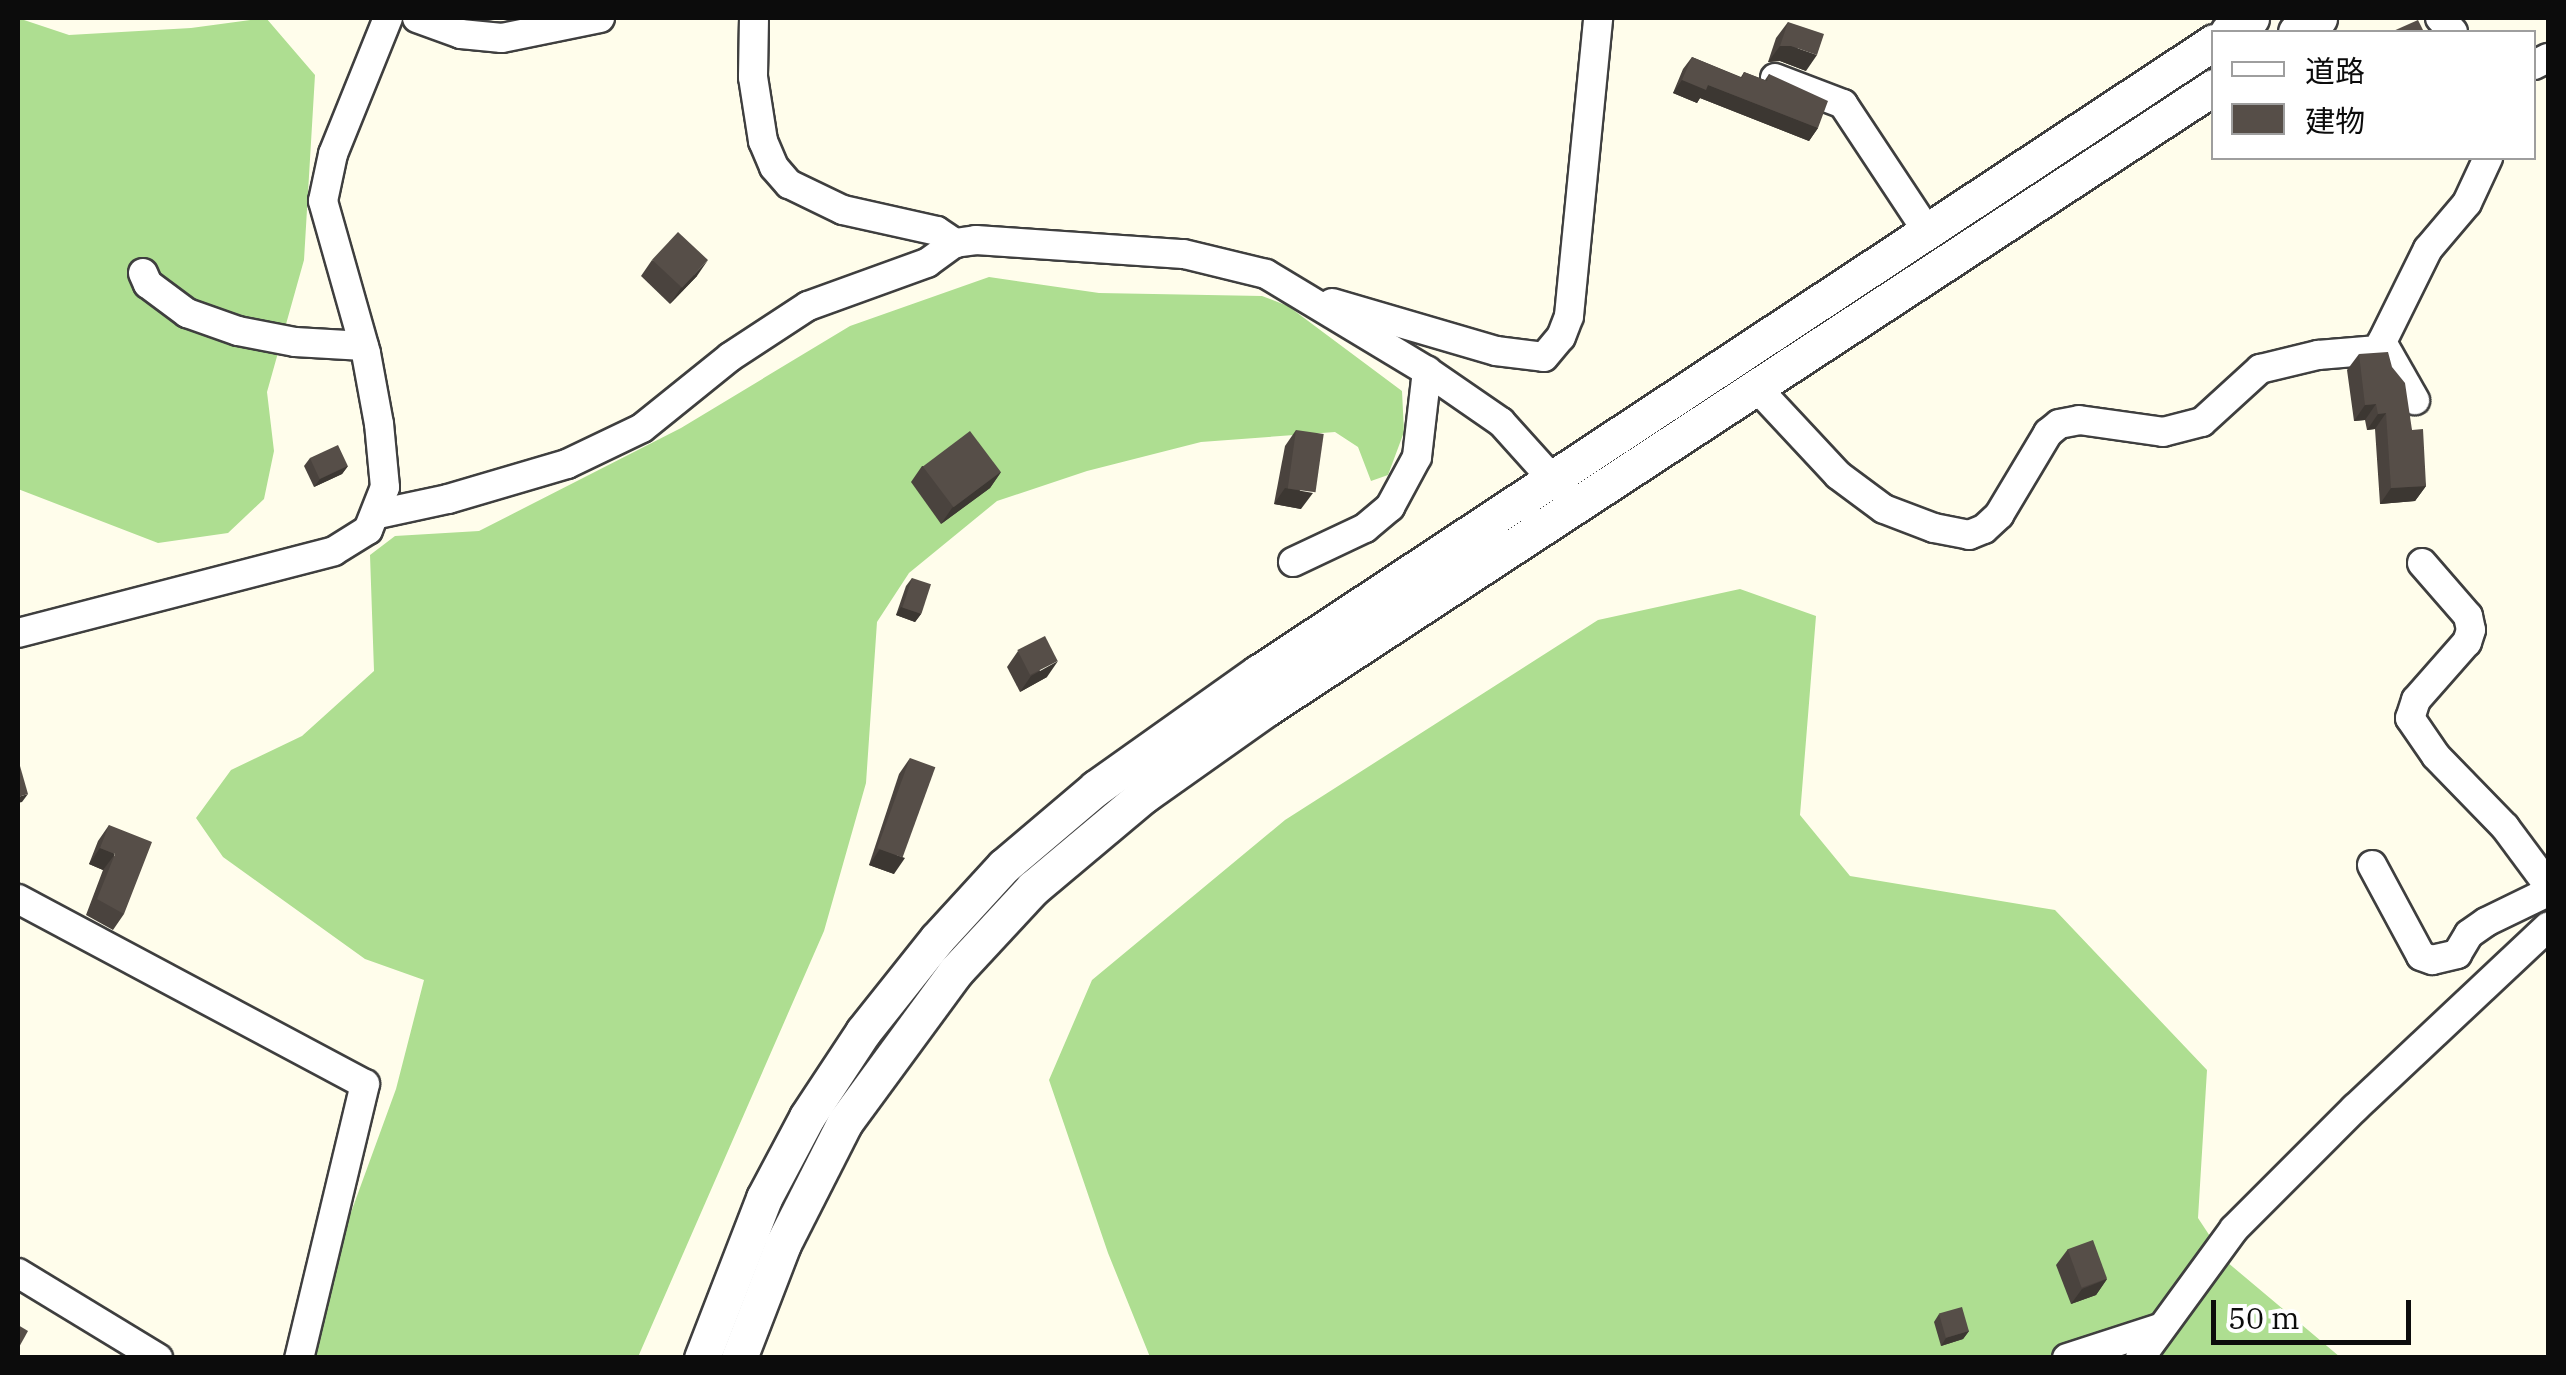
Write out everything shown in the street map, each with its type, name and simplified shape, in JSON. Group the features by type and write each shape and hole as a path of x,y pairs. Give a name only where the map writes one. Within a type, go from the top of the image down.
{"street":[{"path":"18,633 334,551 368,530 378,514 385,487 364,346 323,202 333,154 388,18"},
{"path":"417,18 461,34 502,38 600,18"},
{"path":"754,18 753,77 763,141 782,176 804,193 844,210 936,231 955,243"},
{"path":"1319,308 1332,303 1496,351 1544,357 1561,337 1570,316 1598,18"},
{"path":"739,1358 783,1244 845,1122 955,972 1033,888 1144,794 1927,231 2211,44"},
{"path":"1775,78 1843,104 1927,231"},
{"path":"702,1358 764,1198 807,1117 863,1032 937,939 1004,866 1096,788 1258,673 1564,492 1757,388 2211,89"},
{"path":"1757,388 1838,475 1884,509 1934,528 1969,534 1984,529 1999,515 2048,433 2059,424 2079,420 2164,432 2202,422 2260,370 2318,355 2378,350 2428,250 2468,204 2487,160"},
{"path":"378,514 466,494 567,464 642,428 730,356 808,306 927,263 955,243 976,240 1184,254 1266,274 1427,370 1501,422 1564,492"},
{"path":"143,273 148,284 187,313 238,330 295,342 364,346"},
{"path":"2382,342 2415,400"},
{"path":"1294,562 1365,528 1390,507 1417,458 1427,370"},
{"path":"2372,864 2421,956 2432,960 2457,954 2469,934 2548,888 2505,827 2436,756 2410,718 2416,700 2467,642 2471,630 2468,616 2422,563"},
{"path":"18,899 365,1084 300,1358"},
{"path":"2140,1358 2234,1230 2354,1108 2548,927"},
{"path":"18,1273 158,1358"},
{"path":"2067,1358 2160,1328"}],"green space":[{"path":"18,18 69,35 191,28 266,18 315,75 304,260 267,392 274,451 264,499 228,533 158,543 18,489"},
{"path":"989,277 1099,293 1262,296 1288,306 1402,391 1404,432 1388,475 1371,481 1358,447 1335,432 1201,442 1087,471 997,501 909,573 877,622 866,783 824,931 638,1357 288,1357 338,1248 396,1089 424,980 365,959 223,857 196,818 231,770 302,736 374,671 370,555 395,536 479,531 681,428 850,326"},
{"path":"1740,589 1816,616 1800,815 1850,876 2055,910 2207,1070 2198,1218 2227,1262 2340,1357 1150,1357 1108,1253 1049,1080 1092,980 1285,820 1598,620"}],"building":[{"path":"2418,20 2423,30 2396,30"},
{"path":"1788,22 1824,34 1817,55 1780,46"},
{"path":"1692,57 1742,78 1744,72 1767,81 1769,74 1828,101 1818,128 1708,85 1706,90 1682,80"},
{"path":"678,232 708,260 682,288 652,260"},
{"path":"2388,352 2392,367 2405,383 2412,430 2423,429 2426,486 2391,488 2386,413 2378,414 2376,404 2365,405 2359,354"},
{"path":"1296,430 1324,434 1316,492 1288,488"},
{"path":"970,431 1001,472 954,507 923,467"},
{"path":"338,445 348,466 320,479 310,458"},
{"path":"912,578 931,584 921,614 902,607"},
{"path":"1045,636 1058,661 1030,675 1017,650"},
{"path":"910,758 935,767 903,857 877,848"},
{"path":"18,759 28,794 18,797"},
{"path":"109,825 152,842 124,914 97,899 115,854 100,848"},
{"path":"2093,1240 2107,1279 2082,1288 2068,1249"},
{"path":"1962,1307 1969,1331 1946,1338 1939,1314"},
{"path":"18,1325 28,1331 18,1349"}]}
